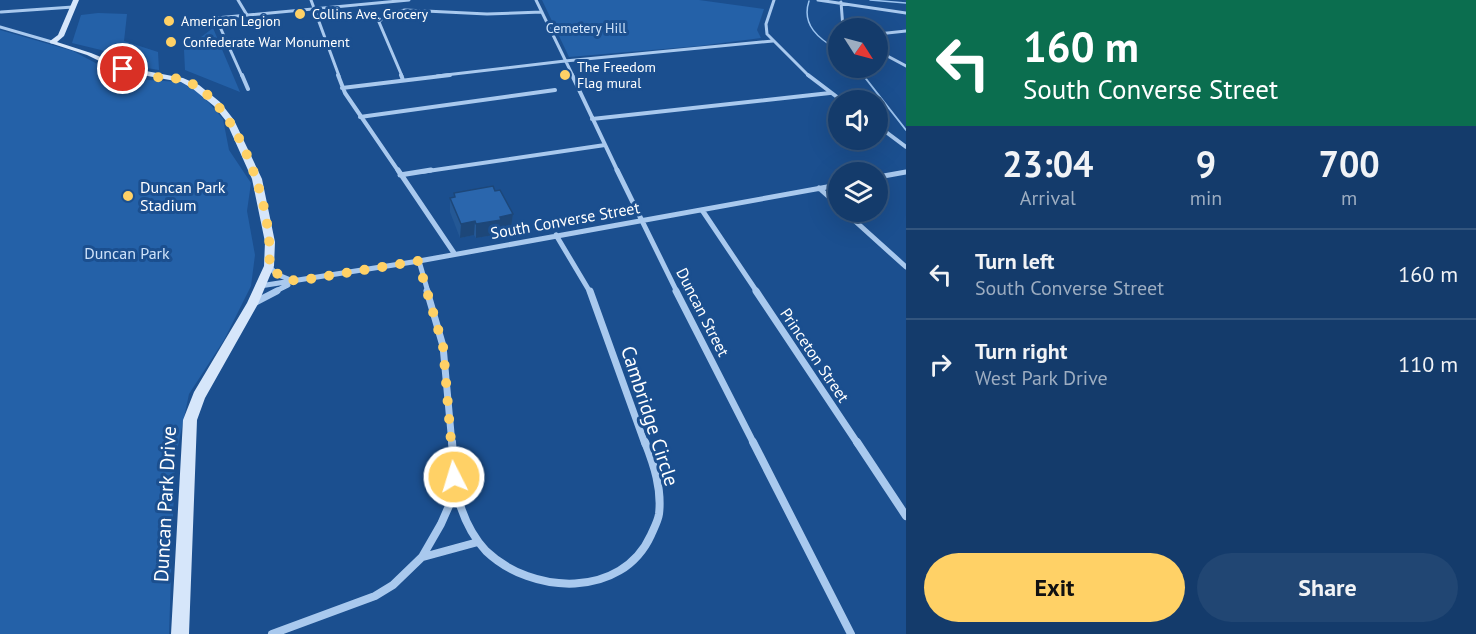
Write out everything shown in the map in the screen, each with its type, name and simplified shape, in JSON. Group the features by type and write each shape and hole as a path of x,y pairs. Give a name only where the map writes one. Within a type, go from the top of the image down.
{"street":[{"path":"238,0 248,15"},
{"path":"311,0 342,88 454,253"},
{"path":"358,0 361,4"},
{"path":"248,89 216,18 409,0"},
{"name":"Duncan Street","path":"536,0 641,221 851,634"},
{"path":"774,0 766,24 767,34 811,78 828,91"},
{"path":"818,0 906,14"},
{"path":"841,2 842,18"},
{"path":"1,12 74,3 61,36 52,42"},
{"path":"403,80 379,22 386,14 405,10 475,14 542,12"},
{"path":"0,27 81,51 123,69 187,81 217,104 234,127 259,184 270,243 269,266 282,278 297,281"},
{"path":"888,33 906,31"},
{"path":"342,88 565,61 772,41"},
{"path":"888,56 906,66"},
{"path":"360,117 555,90"},
{"path":"592,118 828,93"},
{"path":"888,134 906,147"},
{"path":"399,175 605,145"},
{"path":"888,175 906,172"},
{"name":"South Converse Street","path":"260,286 418,261 828,186"},
{"path":"819,188 828,196"},
{"name":"Princeton Street","path":"702,210 906,516"},
{"path":"856,222 906,267"},
{"name":"Cambridge Circle","path":"418,261 443,346 456,490 463,515 478,542 498,561 540,582 579,585 615,574 642,552 657,522 660,506 655,474 600,317 579,269 556,235"},
{"name":"Duncan Park Drive","path":"180,634 190,420 202,389 252,304 269,266"},
{"name":"South Converse Street","path":"252,304 297,281"},
{"path":"273,634 344,609 375,596 393,585 422,557 441,524 456,490"},
{"path":"422,557 478,542"}],"green space":[{"name":"Cemetery Hill","path":"542,0 699,0 764,9 757,30 761,38 699,46 569,57"},
{"path":"127,14 124,41 158,52 159,70 134,66 101,50 72,43 81,15"},
{"path":"213,28 240,92 185,70 184,50"},
{"name":"Duncan Park","path":"0,30 73,51 126,76 181,82 202,95 223,119 229,150 251,183 247,211 255,255 251,286 224,340 189,394 175,460 169,634 0,634"}],"building":[{"path":"493,186 495,191 500,190 513,214 500,217 501,220 461,224 450,198 455,197 454,193"}],"waterway":[{"path":"870,0 906,3"},
{"path":"809,1 807,17 810,24 818,36 828,44"},
{"path":"865,78 906,130"}],"place":[{"name":"Collins Ave. Grocery","path":"300,14"},
{"name":"American Legion","path":"169,21"},
{"name":"Confederate War Monument","path":"171,42"},
{"name":"The Freedom Flag mural","path":"565,75"},
{"name":"Duncan Park Stadium","path":"128,196"}],"route":[{"path":"123,69 187,81 224,111 234,127 259,184 270,243 269,266 282,278 297,281 418,261 443,346 454,477"}]}
